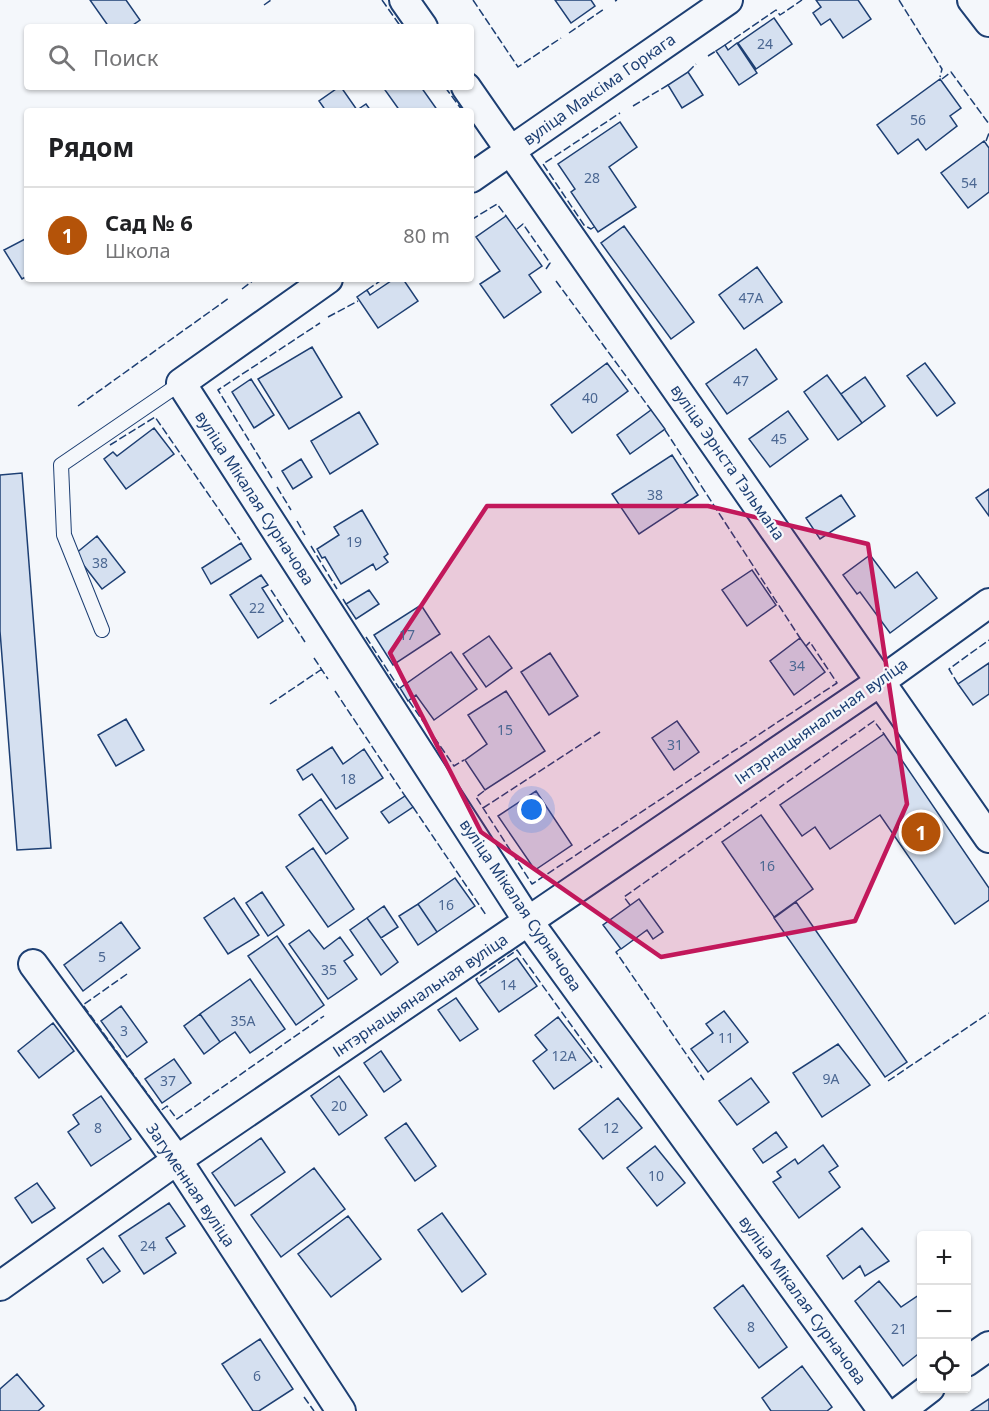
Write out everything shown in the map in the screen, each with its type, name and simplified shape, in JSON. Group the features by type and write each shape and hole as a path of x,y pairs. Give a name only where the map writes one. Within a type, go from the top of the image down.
{"street":[{"path":"404,0 421,24"},
{"name":"вуліца Максіма Горкага","path":"474,176 728,0"},
{"path":"972,0 989,22"},
{"name":"вуліца Эрнста Тэльмана","path":"468,90 989,838"},
{"path":"181,383 324,282"},
{"name":"вуліца Мікалая Сурначова","path":"181,383 528,921 883,1411"},
{"name":"Інтэрнацыянальная вуліца","path":"0,1286 177,1160 881,681 989,603"},
{"name":"Загуменная вуліца","path":"33,964 177,1160 341,1411"},
{"path":"971,1359 989,1346"},
{"path":"900,1411 925,1393"}],"lane":[{"path":"102,630 64,535 61,465 181,383"}],"highlighted area":[{"path":"487,506 708,506 868,544 907,804 855,921 661,957 481,832 390,653"}],"building":[{"path":"90,0 126,0 140,20 134,24 107,24"},
{"path":"555,0 591,0 595,6 571,23"},
{"path":"816,0 858,0 871,19 843,38 830,19 821,25 813,13 821,7"},
{"path":"774,18 792,44 756,69 738,43"},
{"path":"737,43 757,73 739,85 716,51 725,45 728,50"},
{"path":"688,72 703,95 682,108 668,85"},
{"path":"940,79 961,108 950,116 957,126 926,150 918,139 898,154 877,125"},
{"path":"335,90 343,90 356,108 324,108 319,101"},
{"path":"385,90 423,90 436,108 398,108"},
{"path":"620,122 637,147 609,167 636,207 598,232 571,192 575,189 558,164"},
{"path":"984,141 989,148 989,192 968,208 941,173"},
{"path":"506,216 542,266 529,275 541,292 504,318 480,284 500,271 476,237"},
{"path":"624,226 694,322 671,339 601,243"},
{"path":"24,240 24,278 22,279 4,250"},
{"path":"757,267 782,302 744,329 719,295"},
{"path":"390,282 405,282 418,301 378,328 357,297 367,290 370,295"},
{"path":"312,347 342,397 289,429 258,379"},
{"path":"756,349 777,379 727,414 706,384"},
{"path":"607,363 628,391 572,433 551,405"},
{"path":"925,363 955,403 937,416 907,376"},
{"path":"827,375 862,423 838,440 804,392"},
{"path":"865,377 885,406 862,423 841,394"},
{"path":"251,379 274,415 254,428 232,392"},
{"path":"651,410 665,429 630,454 617,435"},
{"path":"788,411 808,439 770,467 749,439"},
{"path":"359,412 378,444 330,474 311,441"},
{"path":"154,428 174,454 126,489 104,459 113,452 117,456"},
{"path":"672,455 698,495 639,534 612,494"},
{"path":"301,459 312,477 293,489 282,471"},
{"path":"22,473 51,848 17,850 0,631 0,475"},
{"path":"989,489 989,516 976,498"},
{"path":"841,495 855,516 820,539 806,518"},
{"path":"362,510 388,554 384,557 388,562 376,570 373,564 341,584 325,557 322,558 317,549 339,535 334,527"},
{"path":"97,536 125,572 102,589 75,554"},
{"path":"241,543 251,559 211,584 202,568"},
{"path":"870,555 895,588 917,572 937,598 890,633 860,592 857,594 843,575"},
{"path":"752,570 776,605 747,626 722,590"},
{"path":"261,575 268,585 262,588 283,621 258,638 230,595"},
{"path":"369,590 379,604 356,619 346,604"},
{"path":"421,605 440,634 393,665 374,635"},
{"path":"489,636 512,668 486,687 463,654"},
{"path":"800,638 825,672 794,695 770,661"},
{"path":"451,652 477,689 434,720 416,695 408,701 400,688"},
{"path":"550,653 578,696 549,715 521,672"},
{"path":"989,663 989,694 973,705 958,684"},
{"path":"506,691 545,751 485,790 465,760 487,744 468,715"},
{"path":"126,719 144,750 116,766 98,735"},
{"path":"677,721 699,752 674,770 652,738"},
{"path":"884,734 989,888 989,900 955,924 880,815 830,849 815,827 802,836 780,805"},
{"path":"332,747 343,764 364,749 383,778 336,809 312,774 303,780 297,770"},
{"path":"536,791 572,845 535,870 498,816"},
{"path":"405,796 413,807 389,823 381,812"},
{"path":"321,799 348,838 326,854 299,815"},
{"path":"761,815 813,889 774,917 722,842"},
{"path":"313,848 354,909 328,927 286,867"},
{"path":"455,878 475,906 437,932 418,904"},
{"path":"262,892 284,925 268,936 246,903"},
{"path":"234,898 259,935 228,954 204,918"},
{"path":"639,899 663,932 653,939 647,930 621,949 603,925"},
{"path":"796,902 907,1062 885,1077 774,918"},
{"path":"418,904 437,932 418,945 399,916"},
{"path":"384,906 398,927 381,938 367,918"},
{"path":"367,918 398,962 381,975 350,930"},
{"path":"121,922 140,948 83,991 64,965"},
{"path":"309,930 324,949 340,937 353,955 344,961 357,979 328,999 289,944"},
{"path":"277,936 324,1005 296,1025 248,956"},
{"path":"517,958 537,986 499,1012 479,984"},
{"path":"250,979 285,1029 250,1053 235,1032 220,1042 200,1014"},
{"path":"456,998 478,1029 460,1041 438,1010"},
{"path":"121,1006 147,1042 127,1057 101,1021"},
{"path":"724,1011 748,1042 708,1072 691,1049 713,1033 706,1024"},
{"path":"200,1014 220,1042 204,1054 184,1026"},
{"path":"558,1017 592,1061 554,1089 533,1061 547,1050 535,1035"},
{"path":"53,1023 74,1051 39,1078 18,1051"},
{"path":"838,1044 870,1085 822,1117 793,1073"},
{"path":"381,1051 401,1080 384,1092 364,1063"},
{"path":"174,1059 191,1083 162,1103 145,1079"},
{"path":"339,1076 367,1115 339,1135 311,1096"},
{"path":"751,1078 769,1102 737,1125 719,1101"},
{"path":"101,1096 131,1139 91,1166 68,1132 79,1124 73,1115"},
{"path":"618,1098 642,1128 603,1159 579,1129"},
{"path":"406,1123 436,1166 415,1181 385,1138"},
{"path":"776,1132 787,1147 763,1163 753,1149"},
{"path":"261,1138 285,1172 235,1206 212,1173"},
{"path":"823,1145 838,1166 829,1172 840,1187 799,1218 773,1182 781,1177 777,1172 795,1159 798,1164"},
{"path":"655,1146 685,1183 657,1206 627,1168"},
{"path":"314,1168 345,1209 281,1257 251,1215"},
{"path":"37,1183 55,1208 32,1223 15,1198"},
{"path":"169,1203 185,1226 166,1238 176,1253 144,1274 119,1236"},
{"path":"442,1213 486,1274 462,1292 418,1230"},
{"path":"348,1216 381,1259 331,1297 298,1254"},
{"path":"862,1228 889,1261 865,1276 860,1266 843,1279 827,1256"},
{"path":"103,1248 120,1271 103,1283 87,1259"},
{"path":"879,1281 901,1307 917,1296 917,1355 903,1366 855,1301"},
{"path":"743,1285 787,1347 759,1368 714,1308"},
{"path":"260,1339 293,1389 259,1411 253,1411 222,1364"},
{"path":"802,1366 832,1407 827,1411 771,1411 762,1398"},
{"path":"17,1374 44,1406 38,1411 0,1411 0,1389"},
{"path":"989,1399 989,1411 971,1411"}],"fence":[{"path":"264,5 271,0"},
{"path":"382,0 399,24"},
{"path":"473,0 518,67 561,38"},
{"path":"725,45 776,10 780,15 802,0"},
{"path":"899,0 942,69 940,77"},
{"path":"569,33 604,9"},
{"path":"708,56 716,51"},
{"path":"688,72 696,64"},
{"path":"942,79 951,72 989,124"},
{"path":"633,106 668,85"},
{"path":"447,90 461,108"},
{"path":"594,227 591,229 584,225 543,164 620,113"},
{"path":"986,141 989,133"},
{"path":"474,218 497,204 506,216"},
{"path":"517,229 523,224 550,263 546,269"},
{"path":"556,281 651,410"},
{"path":"242,289 251,282"},
{"path":"367,290 379,282"},
{"path":"78,406 229,298"},
{"path":"328,317 358,301"},
{"path":"272,478 218,390 320,323"},
{"path":"110,445 155,417 240,540"},
{"path":"665,430 800,638"},
{"path":"277,487 291,510"},
{"path":"297,521 305,535"},
{"path":"311,546 337,589"},
{"path":"271,590 305,642"},
{"path":"343,599 346,604"},
{"path":"366,637 399,688"},
{"path":"958,684 949,669 989,640"},
{"path":"484,791 476,797 532,884 837,683 810,642 806,646"},
{"path":"314,658 328,679"},
{"path":"270,704 322,669"},
{"path":"335,691 405,796"},
{"path":"409,701 454,766 464,760"},
{"path":"630,905 624,897 874,721 884,734"},
{"path":"483,808 600,732"},
{"path":"413,807 486,915"},
{"path":"620,949 616,952 704,1080"},
{"path":"479,984 476,979 517,950 602,1068"},
{"path":"127,974 83,1005 160,1111 167,1106 177,1119 324,1016"},
{"path":"888,1081 989,1013"},
{"path":"304,1397 314,1411"}],"place":[{"name":"Сад № 6","path":"921,832"}]}
